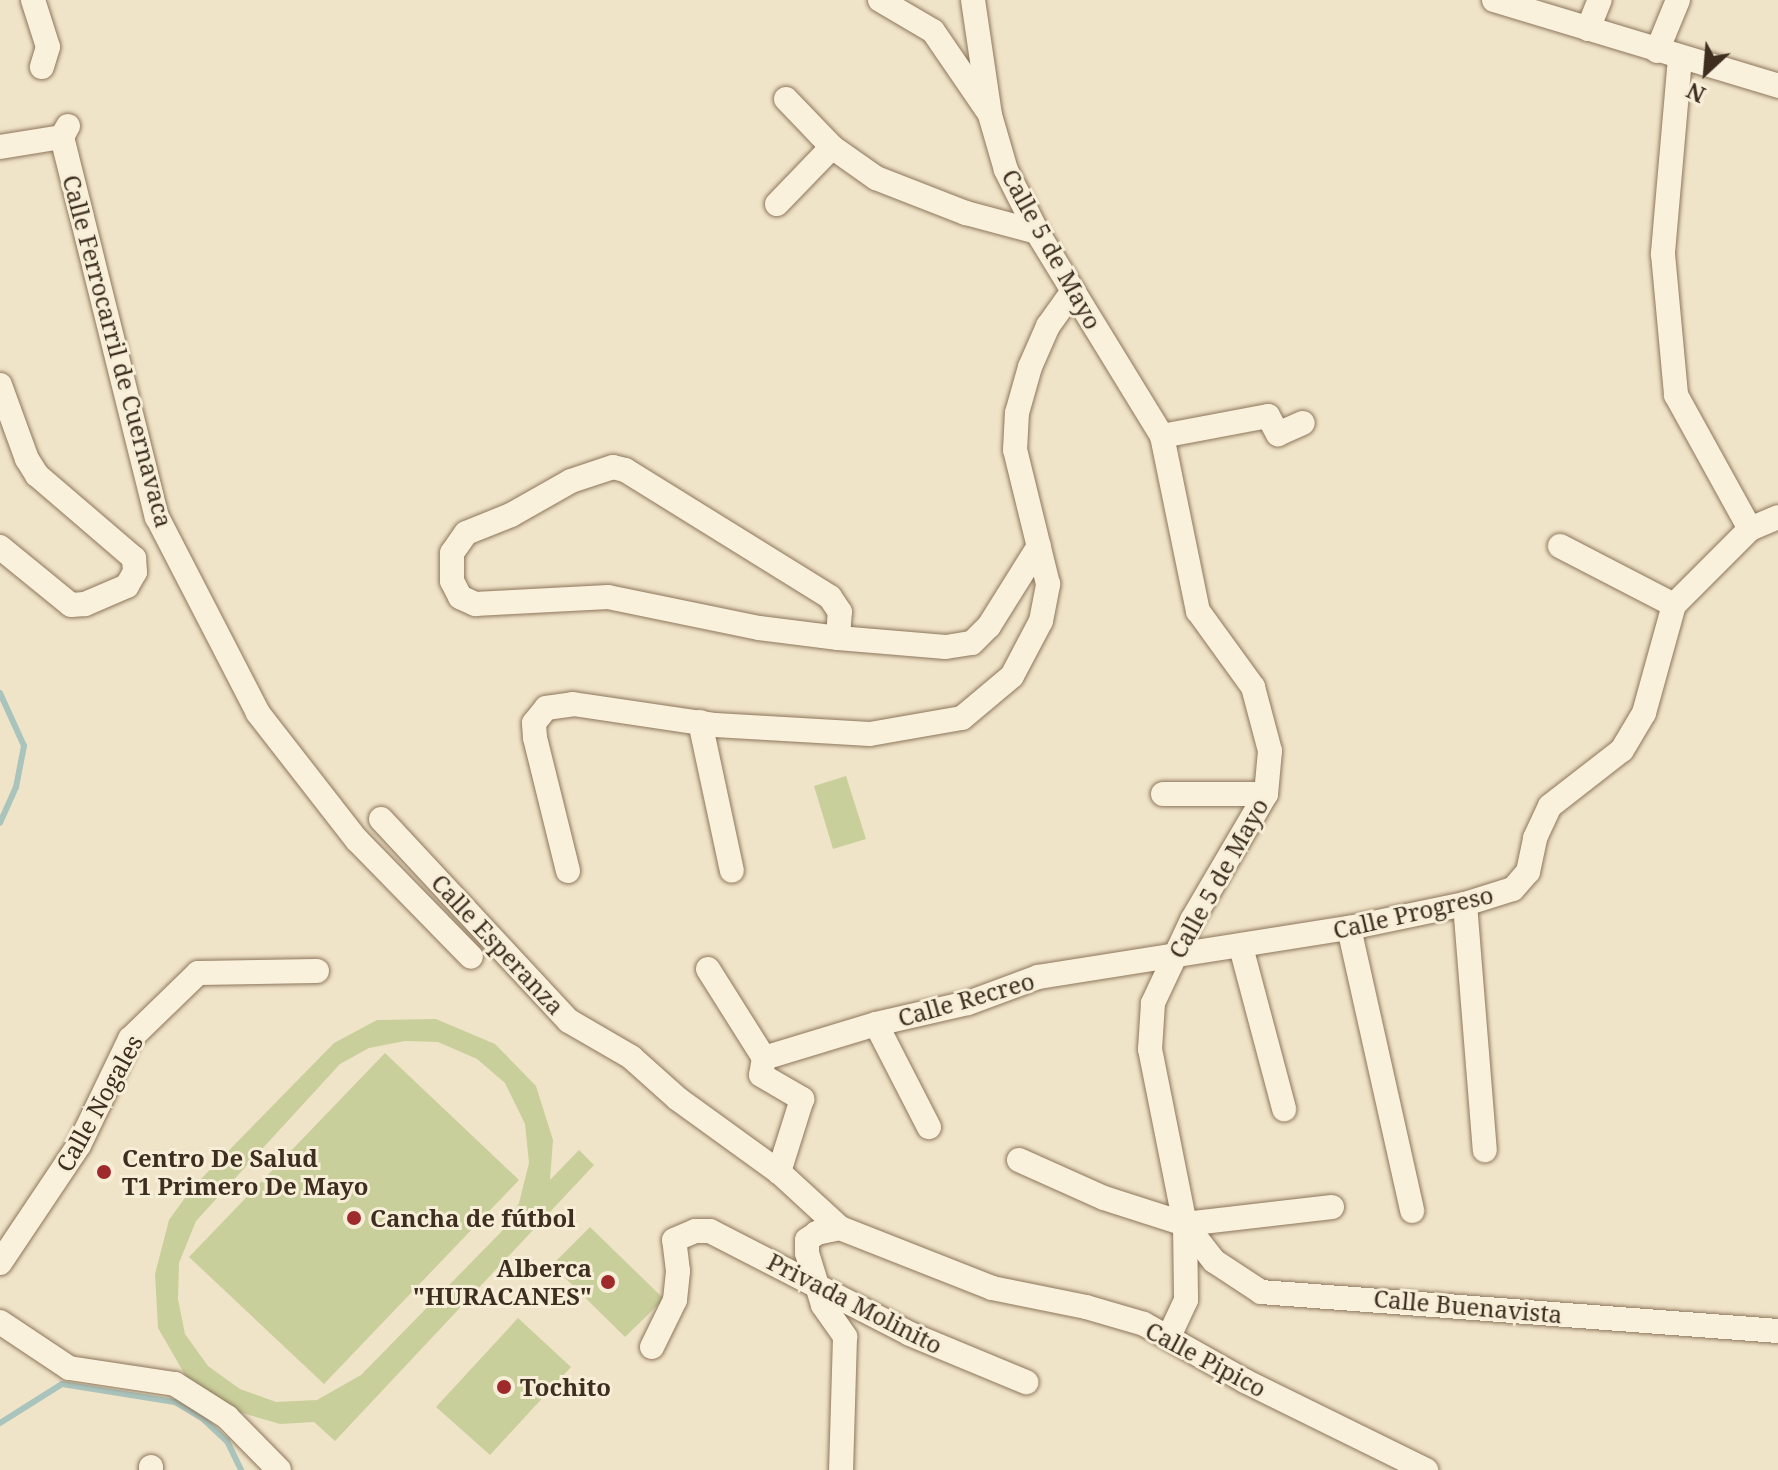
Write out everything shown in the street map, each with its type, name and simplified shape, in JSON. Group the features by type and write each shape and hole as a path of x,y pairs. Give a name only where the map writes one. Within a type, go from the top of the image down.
{"street":[{"path":"33,0 48,47 42,67"},
{"path":"880,0 933,31 990,115"},
{"name":"Calle 5 de Mayo","path":"973,0 990,115 1006,170 1037,232 1162,436 1198,611 1253,687 1270,751 1266,794 1172,958 1153,1003 1150,1049 1185,1224 1186,1300 1169,1336"},
{"path":"1494,0 1778,86"},
{"path":"1588,29 1600,0"},
{"path":"1678,0 1669,54 1663,254 1676,395 1750,529"},
{"path":"786,99 832,147 876,178 966,213 1037,232"},
{"name":"Calle Ferrocarril de Cuernavaca","path":"0,147 65,131 157,517 258,713 357,840 471,957"},
{"path":"777,204 832,147"},
{"path":"568,871 535,738 534,723 546,708 573,704 700,722 870,734 962,718 1012,676 1041,621 1048,584 1015,450 1017,413 1030,367 1048,326 1073,291"},
{"path":"0,385 27,459 37,475 134,558 135,572 127,586 85,604 71,605 0,547"},
{"path":"1162,436 1268,416 1278,434 1303,423"},
{"path":"838,638 840,612 830,597 638,478 613,467 571,481 511,515 466,533 452,553 452,581 460,597 475,604 608,597 759,628 838,638 946,647 972,643 989,626 1039,546"},
{"name":"Calle Progreso","path":"1172,958 1349,928 1465,904 1513,889 1528,872 1535,838 1550,806 1622,750 1644,713 1674,605 1750,529 1778,517"},
{"path":"1560,546 1674,605"},
{"path":"700,722 732,871"},
{"path":"1163,794 1266,794"},
{"name":"Calle Esperanza","path":"381,819 569,1021 631,1057 678,1099 779,1172 840,1228"},
{"path":"1465,904 1485,1150"},
{"path":"1349,928 1412,1211"},
{"path":"1241,947 1284,1109"},
{"name":"Calle Recreo","path":"764,1058 876,1024 968,1003 1038,977 1172,958"},
{"path":"708,969 764,1058 761,1075 802,1099 779,1172"},
{"name":"Calle Nogales","path":"0,1263 79,1145 130,1039 198,973 317,971"},
{"path":"876,1024 929,1127"},
{"path":"1019,1160 1104,1198 1185,1224 1332,1207"},
{"name":"Calle Buenavista","path":"1185,1224 1214,1261 1261,1292 1778,1331"},
{"path":"840,1228 817,1233 807,1240 823,1305 845,1337 841,1470"},
{"name":"Calle Pipico","path":"840,1228 992,1288 1086,1307 1169,1336 1245,1381 1426,1470"},
{"name":"Privada Molinito","path":"652,1347 675,1300 678,1271 674,1240 710,1231 910,1334 1026,1382"},
{"path":"0,1322 69,1368 175,1384 227,1417 279,1470"}],"green space":[{"path":"846,776 866,839 833,849 814,786"},
{"path":"436,1019 495,1044 536,1086 553,1140 550,1180 579,1150 594,1165 335,1441 314,1422 280,1424 232,1410 188,1380 158,1328 155,1274 169,1220 192,1188 334,1043 377,1020","holes":["405,1041 438,1042 477,1059 505,1083 525,1124 529,1163 519,1203 502,1231 361,1375 317,1400 276,1402 240,1389 208,1366 185,1334 178,1299 179,1263 196,1221 340,1064 369,1048"]},
{"name":"Cancha de fútbol","path":"385,1053 519,1180 324,1384 189,1257"},
{"name":"Alberca \"HURACANES\"","path":"590,1227 664,1299 625,1337 552,1265"},
{"name":"Tochito","path":"518,1318 571,1367 490,1455 436,1407"}],"waterway":[{"path":"0,693 24,746 16,787 0,823"},
{"path":"0,1423 62,1384 175,1402 202,1418 227,1441 241,1470"}],"place":[{"name":"Centro De Salud T1 Primero De Mayo","path":"104,1172"},
{"name":"Cancha de fútbol","path":"354,1218"},
{"name":"Alberca \"HURACANES\"","path":"608,1282"},
{"name":"Tochito","path":"504,1387"}]}
